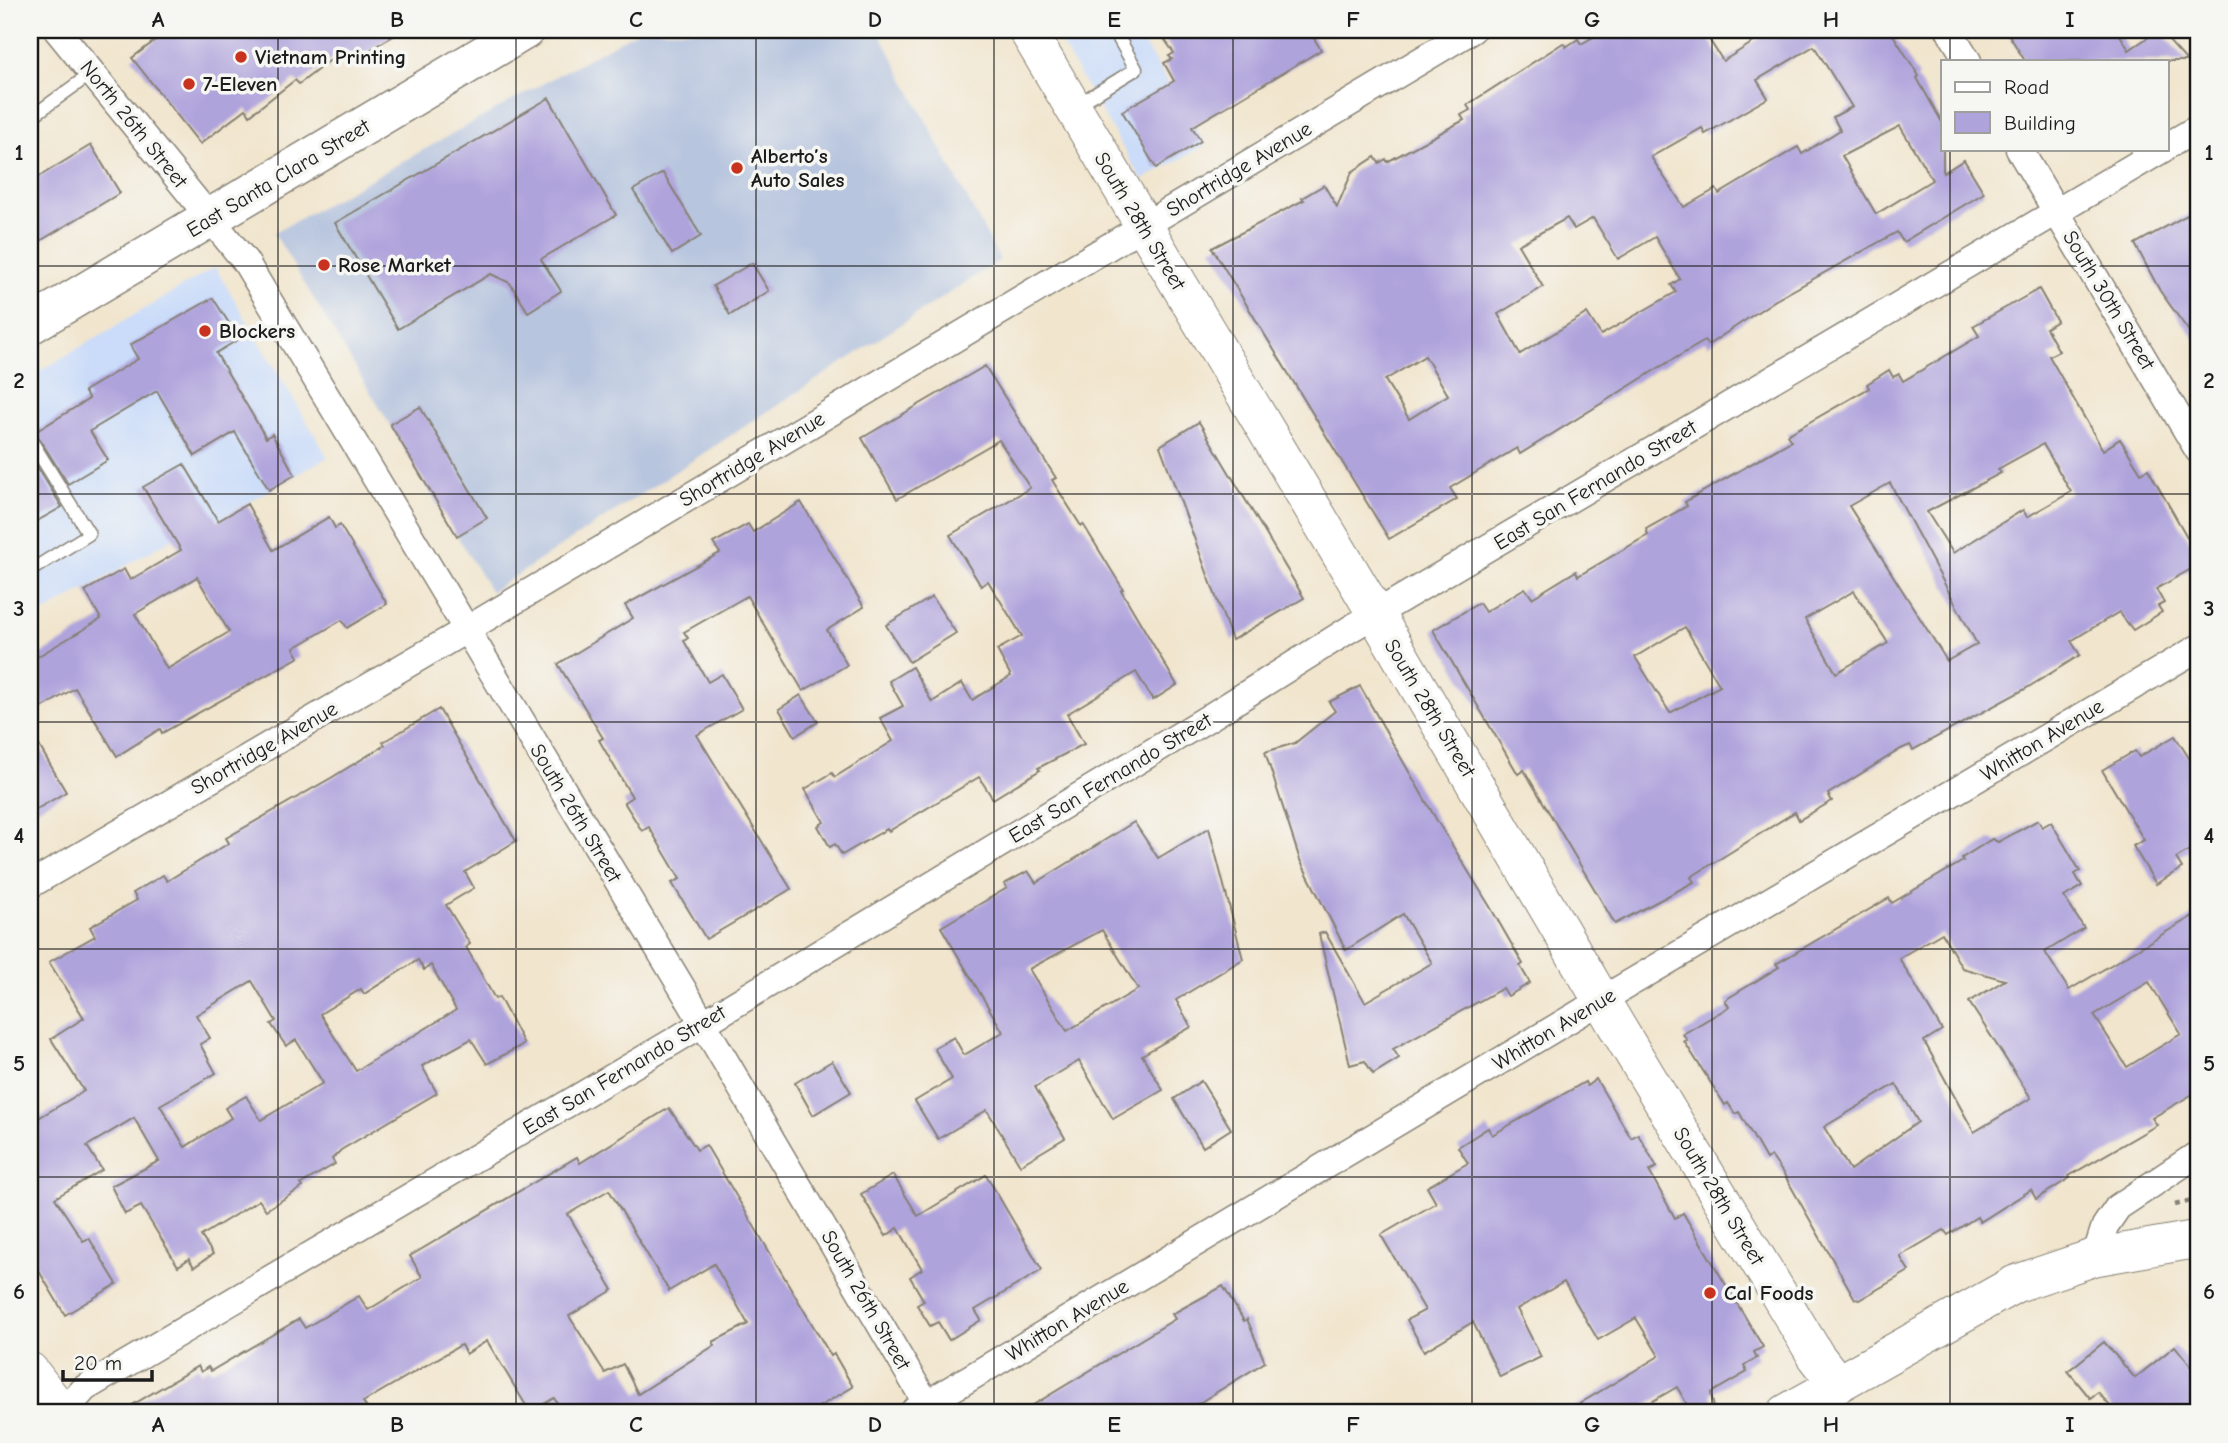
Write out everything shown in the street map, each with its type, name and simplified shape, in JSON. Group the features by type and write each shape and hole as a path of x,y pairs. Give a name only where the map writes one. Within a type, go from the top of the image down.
{"main road":[{"name":"East Santa Clara Street","path":"30,325 525,30"}],"street":[{"name":"North 26th Street","path":"57,30 211,218"},
{"name":"South 28th Street","path":"1027,30 1602,1000 1816,1356 1837,1384"},
{"name":"Shortridge Avenue","path":"30,885 466,630 1472,30"},
{"path":"1949,30 1967,60"},
{"name":"East San Fernando Street","path":"2168,146 2198,128"},
{"name":"South 30th Street","path":"2020,150 2198,450"},
{"name":"East San Fernando Street","path":"63,1413 85,1388 703,1024 1375,615 2162,150"},
{"name":"South 26th Street","path":"211,218 246,261 703,1024 923,1410"},
{"name":"Whitton Avenue","path":"923,1410 1602,1000 2198,648"},
{"path":"2095,1257 2105,1226 2118,1207 2198,1154"},
{"path":"1786,1413 1994,1294 2095,1257 2198,1239"},
{"path":"30,1371 63,1413"}],"lane":[{"path":"1073,108 1136,69 1114,30"},
{"path":"30,118 92,74"},
{"path":"30,439 89,534 33,569 30,563"}],"shaded area":[{"path":"639,30 878,30 1000,260 491,592 274,233"},
{"path":"1053,30 1135,30 1206,145 1142,180"},
{"path":"215,267 328,457 221,518 170,540 30,621 30,377"}],"building":[{"path":"169,30 403,30 353,60 345,49 299,84 295,80 250,115 246,109 200,144 132,58"},
{"path":"1158,30 1309,30 1321,50 1192,127 1201,141 1156,168 1122,111 1174,81 1164,63 1172,59 1169,56 1174,53"},
{"path":"1606,30 1703,30 1723,61 1773,30 1890,30 1919,76 1917,78 1941,120 1943,173 1964,160 1984,193 1903,242 1897,232 1774,301 1708,345 1705,341 1660,367 1520,454 1517,448 1450,488 1457,499 1389,539 1212,248 1304,200 1302,198 1324,185 1337,207 1352,172 1375,157 1379,163 1386,159 1387,162 1464,120 1461,115 1470,110 1467,105 1563,43 1566,47 1578,39 1581,44","holes":["1814,46 1852,107 1833,117 1840,130 1802,154 1798,147 1719,194 1716,189 1684,207 1651,157 1702,128 1705,134 1768,98 1757,80","1900,126 1932,180 1876,214 1842,156","1567,218 1574,229 1593,218 1618,259 1655,237 1680,279 1671,285 1676,292 1601,335 1587,313 1520,354 1498,314 1543,287 1518,245","1425,356 1448,395 1409,419 1385,380"]},
{"path":"2006,30 2117,30 2129,50 2159,30 2187,61 2168,60 2024,60"},
{"path":"549,98 616,215 541,259 561,291 528,312 510,283 491,274 398,329 335,223"},
{"path":"91,145 120,193 30,247 30,182"},
{"path":"663,173 701,236 672,254 633,190"},
{"path":"2198,209 2198,344 2160,291 2135,244"},
{"path":"752,263 769,291 730,315 713,286"},
{"path":"2039,289 2057,321 2046,328 2059,351 2049,356 2103,450 2120,439 2141,473 2148,469 2198,556 2198,565 2156,589 2164,603 2158,606 2162,612 2133,630 2119,612 2071,641 2080,655 2027,688 1913,750 1910,745 1901,749 1828,794 1832,801 1799,820 1795,812 1691,877 1694,882 1615,924 1524,770 1518,774 1433,630 1479,603 1485,612 1525,588 1532,598 1576,571 1578,576 1648,535 1646,529 1687,506 1685,502 1791,441 1787,435 1869,388 1867,384 1889,370 1893,377 1899,374 1903,381 1979,336 1973,326","holes":["2043,444 2071,492 2027,517 2023,510 1953,553 1927,512 2001,473 1998,469","1890,483 1977,644 1947,661 1849,506","1854,591 1888,643 1836,673 1805,619","1685,627 1720,686 1670,713 1635,657"]},
{"path":"213,298 239,339 216,353 266,438 272,434 295,475 269,490 235,432 195,456 157,391 90,431 108,460 68,484 35,432 89,399 84,391 138,359 130,345"},
{"path":"985,366 1056,478 1052,480 1123,589 1121,590 1177,685 1153,700 1136,672 1067,714 1084,744 1038,768 1040,770 993,799 979,777 889,831 887,829 842,855 835,844 830,847 818,826 824,822 805,789 832,773 835,777 893,741 880,718 903,706 889,681 912,667 932,702 962,683 972,700 1011,676 997,650 1022,636 988,581 981,586 950,535 1030,488 999,440 897,499 862,438"},
{"path":"420,407 487,518 457,536 390,424"},
{"path":"1199,422 1304,598 1232,640 1160,446"},
{"path":"30,455 62,507 30,525"},
{"path":"184,464 218,521 247,504 273,550 329,517 335,528 340,525 387,604 347,628 342,620 294,648 299,657 162,733 160,729 117,756 75,688 30,715 30,661 101,619 85,591 124,569 130,580 181,550 143,487","holes":["197,577 229,632 167,669 135,614"]},
{"path":"801,502 864,607 827,630 847,665 803,691 747,596 684,632 688,638 684,641 708,682 722,674 742,709 697,735 791,889 706,939 672,883 680,879 649,827 642,831 624,802 632,797 599,740 603,738 558,664 633,618 625,605 720,553 713,543 748,524 753,532"},
{"path":"932,597 956,633 909,662 886,625"},
{"path":"1360,686 1523,964 1520,966 1530,983 1508,996 1503,988 1393,1049 1399,1058 1373,1074 1365,1061 1350,1065 1319,934 1325,932 1365,1002 1432,963 1403,914 1346,950 1300,860 1265,752 1295,743 1335,711 1329,702"},
{"path":"801,695 818,722 795,736 779,709"},
{"path":"439,709 516,841 465,872 474,888 446,905 470,944 466,947 495,999 499,997 524,1044 487,1064 471,1039 422,1066 437,1093 341,1150 332,1159 335,1164 301,1184 303,1187 266,1210 259,1200 201,1236 213,1254 194,1267 189,1259 178,1266 141,1206 125,1214 111,1186 159,1161 134,1118 87,1146 102,1170 55,1198 83,1241 89,1238 117,1284 65,1315 30,1256 30,1123 84,1091 51,1039 84,1018 49,962 95,936 90,927 137,900 133,893 163,875 167,881 229,843 226,838 385,745 383,742","holes":["418,960 424,970 431,965 456,1010 356,1071 320,1014 361,989 364,994","252,981 276,1021 271,1024 286,1046 296,1040 323,1083 261,1120 246,1096 225,1108 231,1118 185,1147 160,1105 216,1073 200,1044 210,1038 196,1015"]},
{"path":"30,730 66,792 30,813"},
{"path":"2175,736 2198,772 2198,845 2176,858 2182,868 2156,884 2133,846 2144,840 2102,770 2135,751 2139,757"},
{"path":"2038,820 2042,827 2051,822 2080,871 2075,874 2082,886 2064,897 2084,928 2045,952 2069,990 2198,913 2198,1091 2152,1118 2157,1125 2069,1176 2070,1178 2036,1199 2031,1190 1980,1222 1977,1217 1948,1235 1944,1230 1900,1256 1909,1271 1859,1300 1855,1299 1785,1176 1771,1156 1766,1159 1739,1112 1735,1114 1728,1103 1725,1105 1684,1041 1687,1040 1683,1034 1729,1007 1725,1000 1779,967 1776,964 1889,898 1892,903 1963,861 1962,858 1992,839 1998,842","holes":["1942,933 1962,968 2005,980 1969,1002 2031,1098 1974,1132 1924,1041 1942,1030 1899,958","2149,982 2181,1034 2127,1067 2094,1015","1896,1084 1918,1122 1850,1170 1824,1127"]},
{"path":"1134,822 1158,858 1209,828 1243,959 1176,1000 1191,1027 1142,1055 1163,1090 1113,1119 1079,1061 1035,1087 1065,1138 1020,1165 987,1110 938,1139 915,1101 952,1079 934,1048 954,1037 964,1055 1003,1032 941,927 1007,888 1004,884 1028,871 1036,883","holes":["1102,930 1138,989 1067,1031 1029,969"]},
{"path":"832,1061 851,1092 813,1115 795,1083"},
{"path":"1596,1079 1631,1138 1638,1134 1657,1167 1649,1171 1675,1218 1683,1213 1763,1347 1754,1352 1757,1358 1744,1366 1747,1372 1711,1393 1714,1408 1705,1413 1692,1413 1677,1387 1632,1413 1564,1413 1659,1356 1636,1318 1598,1340 1564,1282 1517,1309 1541,1357 1500,1377 1473,1322 1424,1351 1407,1320 1425,1310 1381,1235 1436,1203 1427,1187 1468,1163 1458,1147 1488,1128 1492,1135 1585,1082 1587,1086"},
{"path":"1201,1081 1231,1129 1203,1147 1174,1099"},
{"path":"669,1108 697,1150 706,1145 831,1356 834,1354 853,1387 808,1413 563,1413 554,1398 530,1412 487,1341 466,1354 461,1345 363,1402 370,1413 119,1413 198,1366 201,1372 208,1367 211,1371 299,1319 305,1328 359,1296 368,1310 422,1277 410,1256 577,1157 580,1163","holes":["609,1190 669,1291 714,1264 748,1324 713,1342 715,1345 638,1394 623,1364 605,1373 569,1316 613,1290 568,1214"]},
{"path":"893,1175 918,1216 986,1175 1042,1270 975,1310 981,1320 949,1340 938,1322 930,1326 917,1305 924,1301 910,1277 922,1269 898,1228 886,1236 861,1194"},
{"path":"1223,1286 1244,1321 1247,1319 1265,1362 1183,1413 1020,1413 1175,1319 1172,1314"},
{"path":"2104,1342 2135,1378 2175,1346 2198,1375 2198,1413 2116,1413 2098,1392 2090,1398 2068,1371"}],"place":[{"name":"Vietnam Printing","path":"241,57"},
{"name":"7-Eleven","path":"189,84"},
{"name":"Alberto’s Auto Sales","path":"737,168"},
{"name":"Rose Market","path":"324,265"},
{"name":"Blockers","path":"205,331"},
{"name":"Cal Foods","path":"1710,1293"}]}
